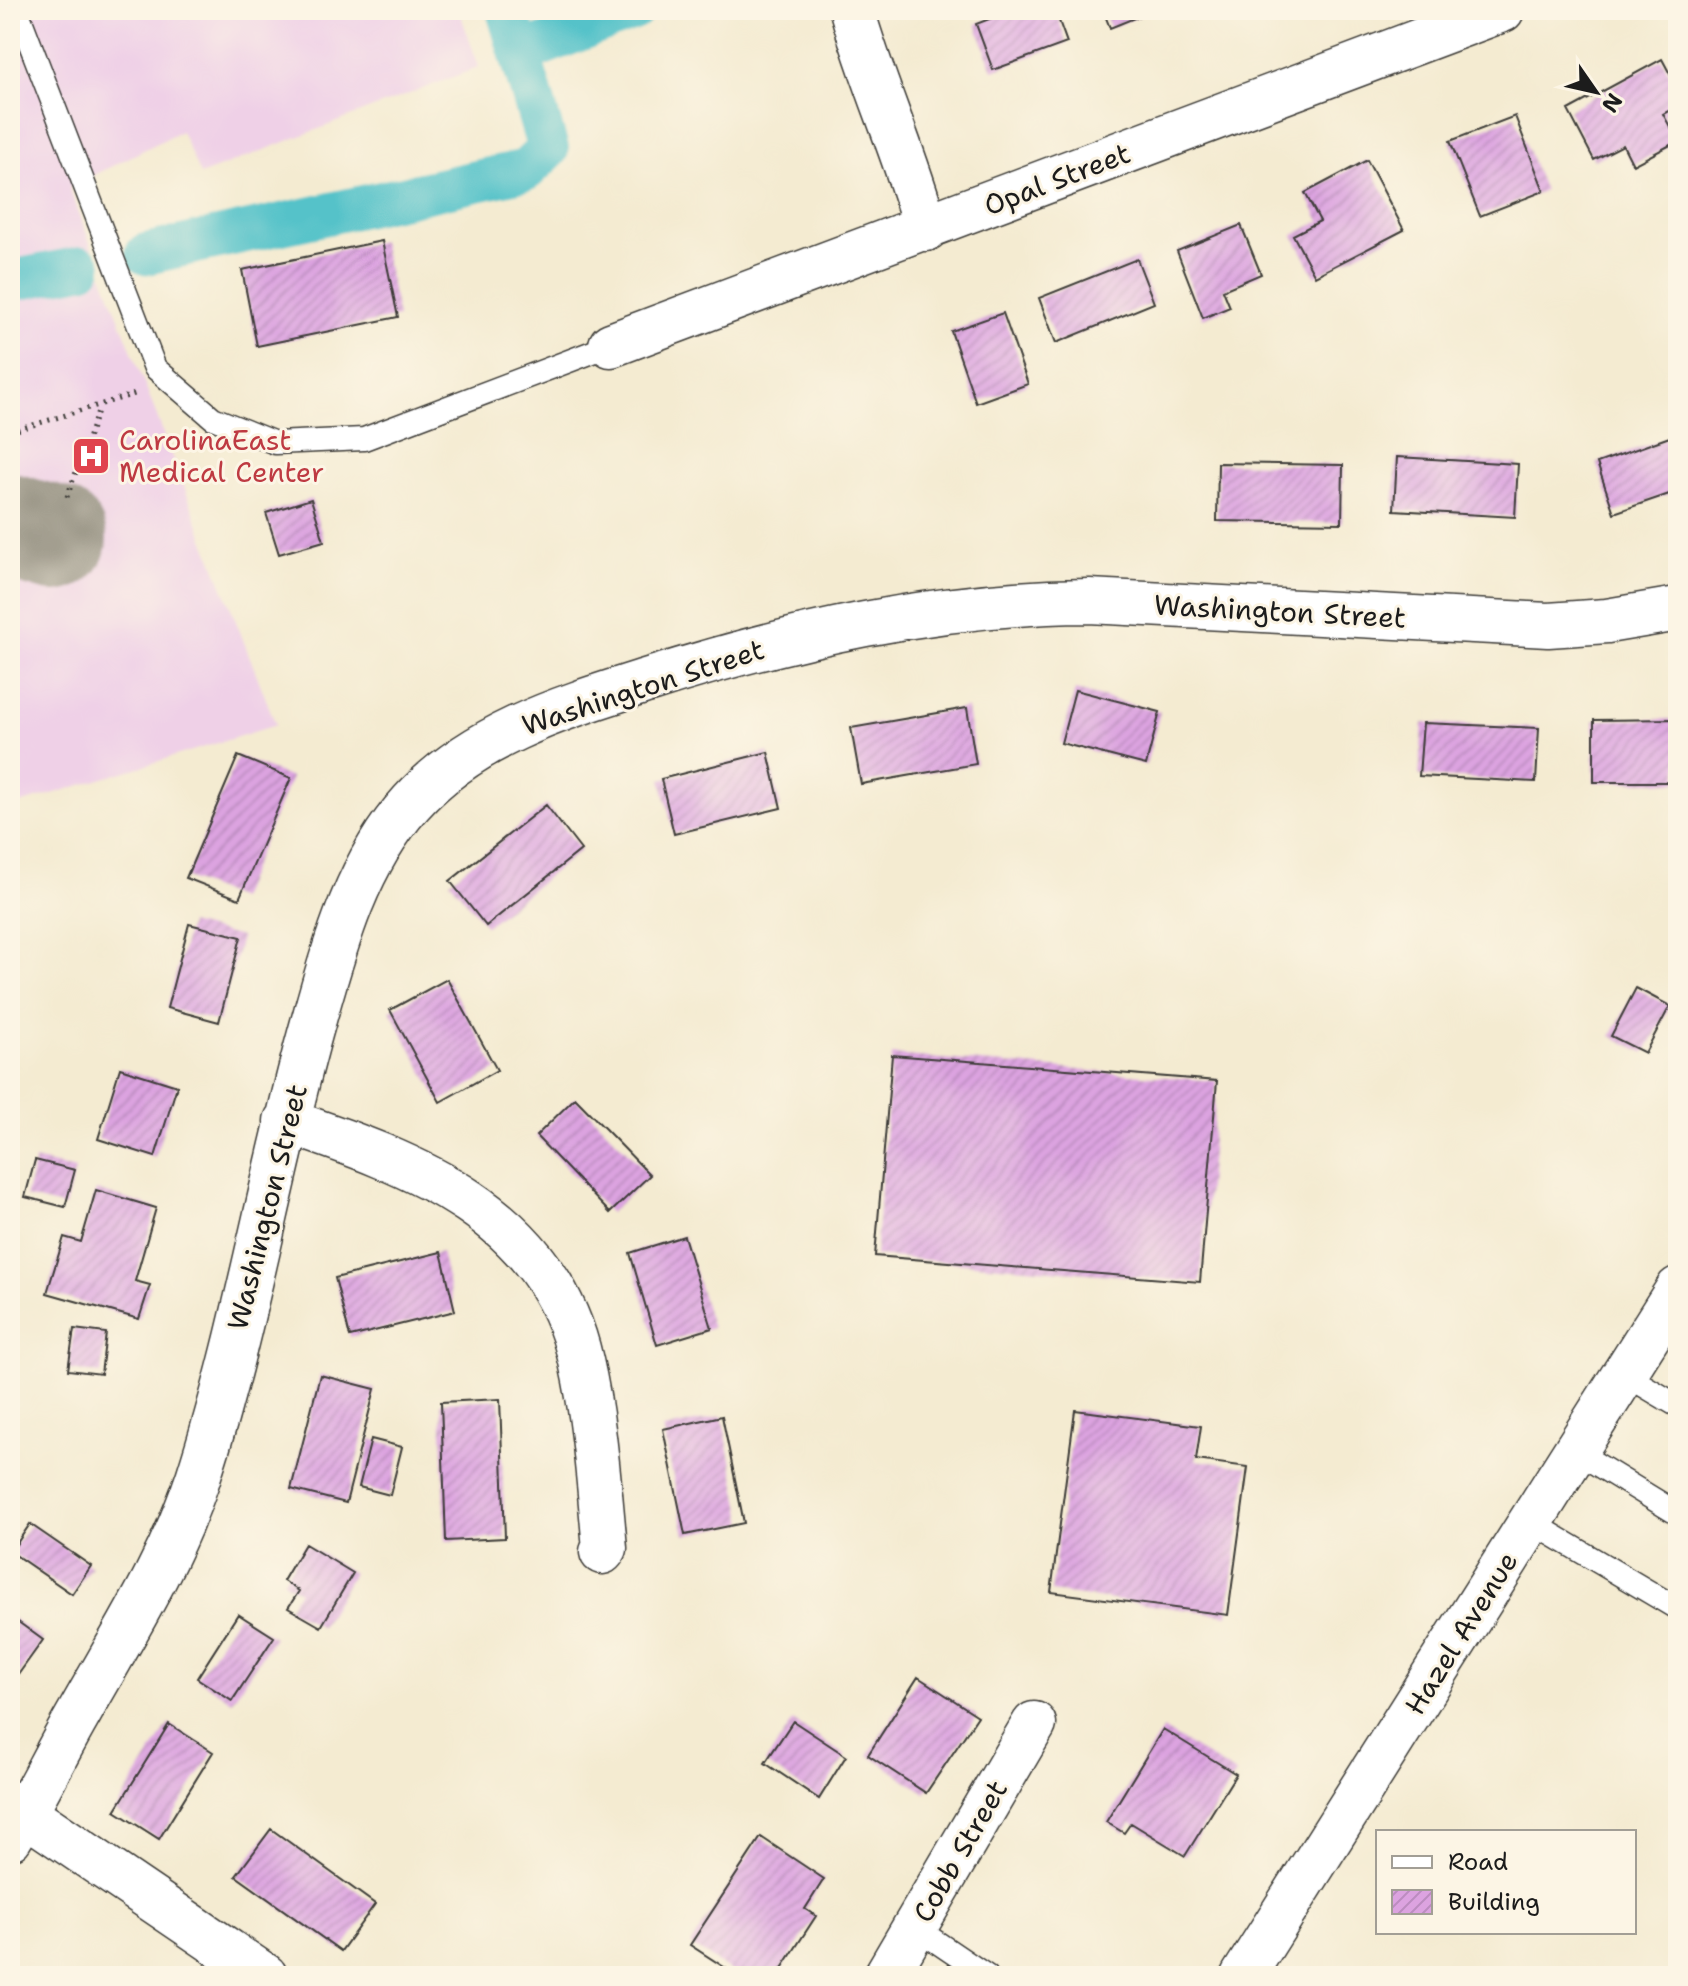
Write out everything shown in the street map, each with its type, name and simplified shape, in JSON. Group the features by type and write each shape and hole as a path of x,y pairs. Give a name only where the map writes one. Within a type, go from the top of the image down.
{"street":[{"path":"852,10 884,108 910,172 926,229"},
{"name":"Opal Street","path":"611,345 1502,10"},
{"name":"Washington Street","path":"15,1818 133,1625 180,1527 228,1370 286,1121 334,948 354,897 379,848 411,803 453,767 498,736 547,713 811,634 921,612 1019,602 1089,601 1548,625 1607,621 1678,609"},
{"path":"286,1121 359,1145 431,1177 467,1198 524,1246 564,1310 581,1359 594,1437 605,1548 602,1552"},
{"name":"Hazel Avenue","path":"1243,1976 1678,1289"},
{"name":"Cobb Street","path":"886,1976 1034,1724"},
{"path":"15,1818 265,1976"}],"lane":[{"path":"17,10 155,368 213,418 275,443 364,439 611,345"},
{"path":"1624,1374 1678,1406"},
{"path":"1575,1451 1678,1514"},
{"path":"1531,1522 1678,1609"},
{"path":"916,1928 987,1976"}],"path":[{"path":"10,432 136,396 155,368"},
{"path":"67,497 99,407"}],"shaded area":[{"name":"CarolinaEast Medical Center","path":"10,10 459,10 479,67 200,175 181,131 69,188 276,725 10,807"}],"building":[{"path":"1013,10 1055,10 1067,43 993,70 976,24"},
{"path":"1103,10 1154,10 1110,28"},
{"path":"1662,59 1678,89 1678,106 1663,114 1678,141 1633,165 1623,145 1594,160 1568,110"},
{"path":"1515,116 1544,191 1480,216 1450,141"},
{"path":"1367,160 1404,230 1315,276 1293,235 1320,221 1305,193"},
{"path":"1241,225 1261,274 1223,290 1230,307 1203,318 1177,251"},
{"path":"382,241 398,317 257,346 242,270"},
{"path":"1137,259 1154,303 1056,343 1039,298"},
{"path":"1003,313 1028,384 976,403 951,331"},
{"path":"1678,434 1678,491 1614,513 1597,463"},
{"path":"1397,457 1518,464 1515,517 1394,510"},
{"path":"1218,463 1343,465 1342,523 1217,521"},
{"path":"311,499 324,541 279,554 266,513"},
{"path":"1075,690 1160,712 1146,765 1061,743"},
{"path":"967,708 976,764 861,784 851,728"},
{"path":"1678,719 1678,782 1594,782 1594,720"},
{"path":"1423,723 1539,728 1536,782 1419,776"},
{"path":"768,752 781,808 674,834 661,779"},
{"path":"238,756 291,778 239,899 186,878"},
{"path":"546,805 581,850 486,926 450,881"},
{"path":"189,924 241,937 219,1022 167,1008"},
{"path":"447,979 497,1070 440,1102 390,1010"},
{"path":"1636,988 1670,1006 1645,1053 1611,1036"},
{"path":"892,1055 1217,1081 1200,1282 875,1256"},
{"path":"120,1068 177,1086 155,1157 98,1139"},
{"path":"575,1098 650,1175 610,1213 536,1136"},
{"path":"35,1160 75,1170 65,1207 25,1197"},
{"path":"96,1190 156,1208 135,1281 150,1285 139,1319 47,1293 64,1237 81,1242"},
{"path":"684,1236 712,1328 657,1345 630,1253"},
{"path":"441,1252 455,1311 350,1337 335,1278"},
{"path":"74,1329 106,1333 101,1374 68,1370"},
{"path":"320,1375 375,1389 346,1503 291,1489"},
{"path":"500,1399 505,1538 446,1541 441,1402"},
{"path":"1075,1410 1201,1426 1196,1460 1248,1467 1228,1615 1051,1592"},
{"path":"722,1416 744,1523 685,1535 663,1429"},
{"path":"371,1439 402,1447 390,1495 359,1487"},
{"path":"30,1524 91,1566 72,1594 11,1552"},
{"path":"305,1544 353,1573 321,1627 288,1608 299,1591 283,1581"},
{"path":"238,1614 274,1637 232,1701 197,1678"},
{"path":"10,1616 43,1640 10,1686"},
{"path":"918,1677 978,1716 926,1793 868,1755"},
{"path":"793,1721 846,1756 819,1799 765,1763"},
{"path":"169,1724 213,1752 159,1839 115,1811"},
{"path":"1163,1729 1236,1774 1185,1856 1131,1823 1124,1833 1106,1822"},
{"path":"271,1829 375,1904 341,1951 236,1876"},
{"path":"761,1837 824,1879 805,1909 816,1916 777,1976 738,1976 690,1945"},
{"path":"10,1964 30,1976 10,1976"}],"waterway":[{"path":"146,254 526,170 548,149 507,10"},
{"path":"522,53 633,10"},
{"path":"10,281 81,267"}],"taxiway":[{"path":"10,526 54,539"}],"place":[{"name":"CarolinaEast Medical Center","path":"91,456"}]}
